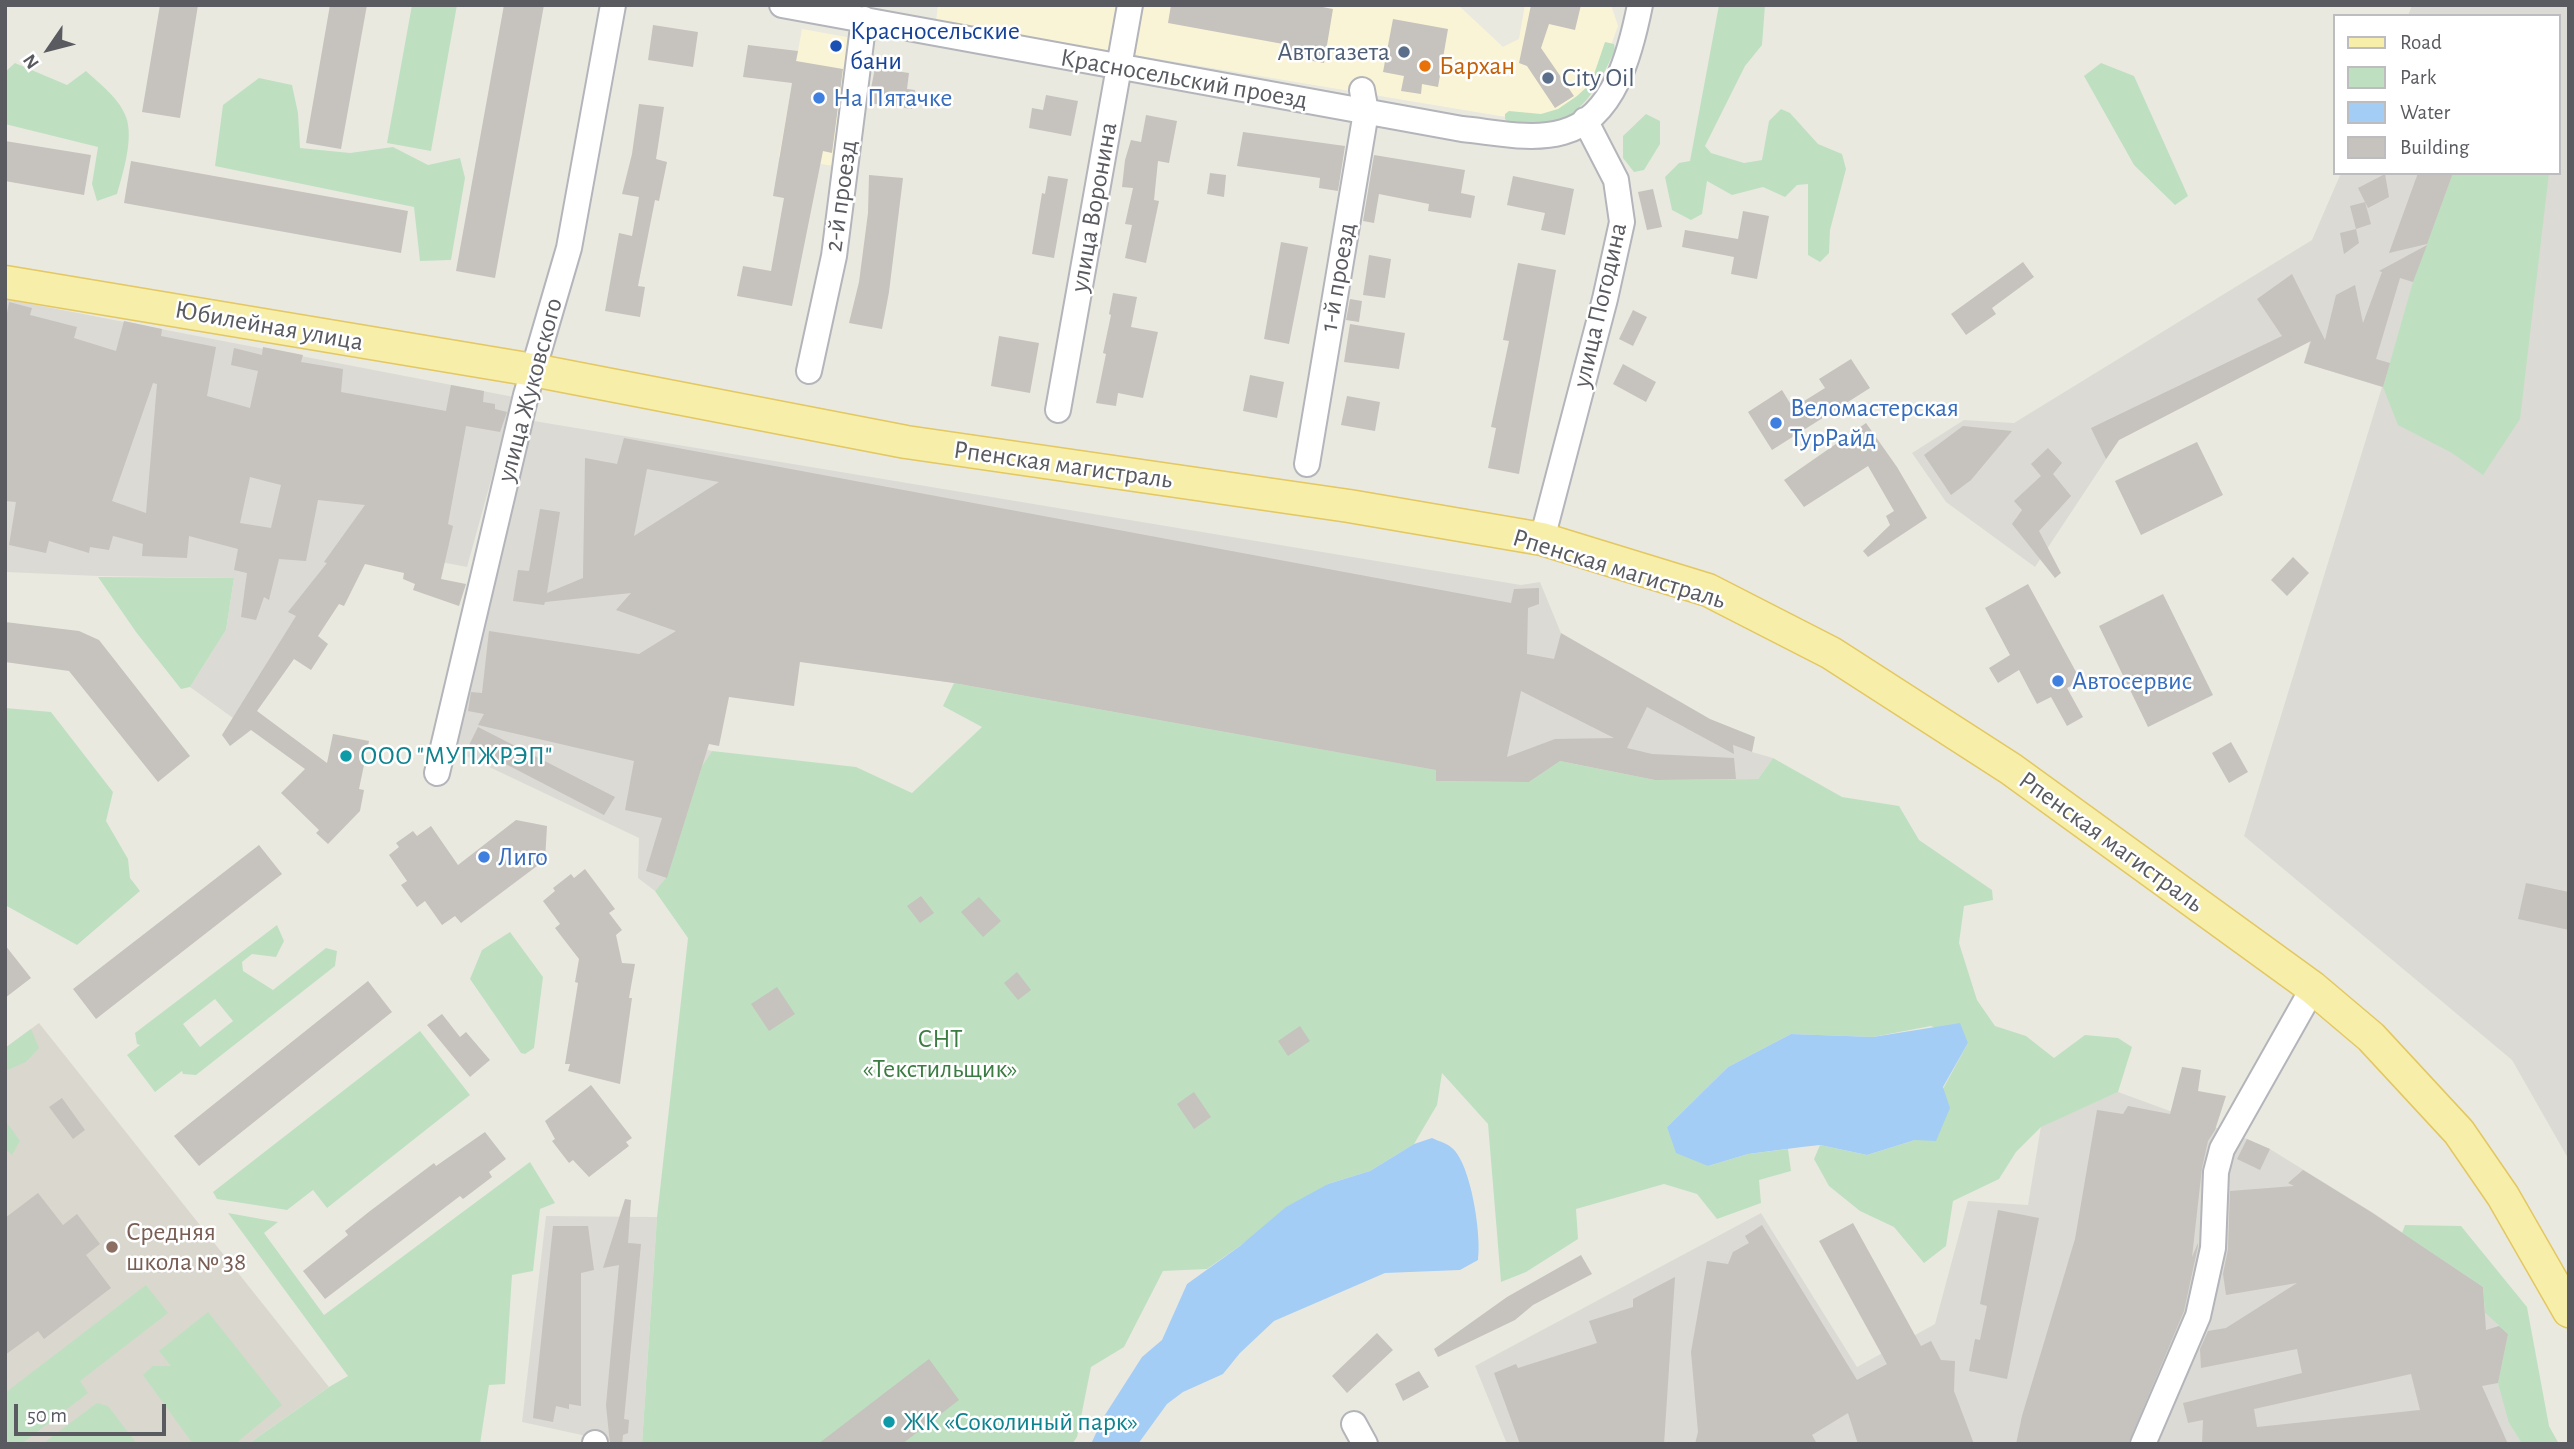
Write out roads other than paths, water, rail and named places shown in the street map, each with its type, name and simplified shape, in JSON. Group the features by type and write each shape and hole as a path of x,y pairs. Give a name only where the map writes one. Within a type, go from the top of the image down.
{"main road":[{"name":"Юбилейная улица","path":"5,282 533,370"},
{"name":"Рпенская магистраль","path":"533,370 906,442 1349,506 1542,539 1708,590 1831,653 2011,769 2313,988 2371,1037 2459,1132 2502,1196 2569,1311"}],"street":[{"name":"улица Жуковского","path":"437,773 533,370 569,248 613,5"},
{"name":"Красносельский проезд","path":"782,5 1118,68 1364,101 1462,129 1540,136 1565,132 1585,120"},
{"name":"улица Воронина","path":"1058,410 1130,5"},
{"path":"1585,120 1602,106 1615,84 1630,50 1640,5"},
{"name":"2-й проезд","path":"809,371 834,256 864,19"},
{"name":"1-й проезд","path":"1307,464 1364,101"},
{"name":"улица Погодина","path":"1542,539 1605,299 1622,222 1616,180 1585,120"},
{"path":"2143,1444 2198,1316 2213,1248 2216,1172 2222,1149 2313,988"}],"water":[{"path":"1960,1023 1968,1043 1943,1087 1950,1108 1936,1141 1915,1140 1867,1155 1820,1145 1748,1154 1708,1166 1676,1153 1667,1127 1728,1067 1791,1034 1873,1037"},
{"path":"1432,1138 1452,1148 1465,1169 1477,1218 1478,1260 1460,1270 1385,1273 1274,1321 1240,1353 1223,1374 1183,1392 1167,1404 1138,1444 1091,1444 1103,1418 1142,1357 1162,1340 1187,1284 1240,1246 1286,1207 1328,1184 1370,1171 1414,1144"}],"place":[{"name":"Красносельские бани","path":"836,46"},
{"name":"Автогазета","path":"1404,52"},
{"name":"Бархан","path":"1425,66"},
{"name":"City Oil","path":"1548,78"},
{"name":"На Пятачке","path":"819,98"},
{"name":"Веломастерская ТурРайд","path":"1776,423"},
{"name":"Автосервис","path":"2058,681"},
{"name":"ООО \"МУПЖРЭП\"","path":"346,756"},
{"name":"Лиго","path":"484,857"},
{"name":"Средняя школа № 38","path":"112,1247"},
{"name":"ЖК «Соколиный парк»","path":"889,1422"}],"park label":[{"name":"СНТ «Текстильщик»","path":"940,1054"}]}
